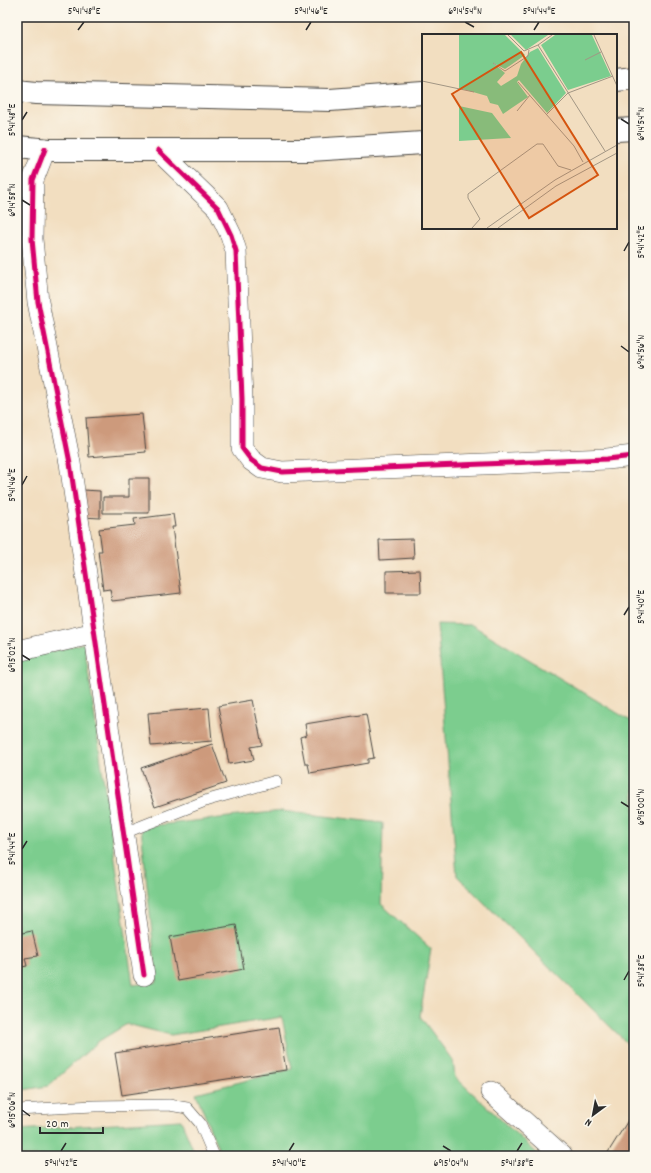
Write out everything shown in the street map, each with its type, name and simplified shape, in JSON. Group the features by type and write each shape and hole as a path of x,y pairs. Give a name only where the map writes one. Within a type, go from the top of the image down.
{"highway":[{"path":"617,80 634,78"},
{"path":"17,91 36,93 330,100 422,93"},
{"path":"617,130 634,129"},
{"path":"17,147 45,149 310,150 422,143"}],"street":[{"path":"45,149 33,180 32,238 38,302 70,463 144,975"},
{"path":"158,150 218,208 236,251 242,384 242,448 251,460 262,468 282,472 599,459 634,456"},
{"path":"17,651 95,633"},
{"path":"491,1092 562,1156"}],"lane":[{"path":"124,834 208,800 276,781"},
{"path":"17,1110 117,1106 169,1106 187,1108 200,1123 214,1156"}],"green space":[{"path":"437,624 472,625 634,723 634,1050 457,876"},
{"path":"84,643 133,985 157,982 141,827 282,811 383,823 381,904 431,949 420,1016 453,1061 455,1077 540,1156 221,1156 196,1093 292,1069 282,1017 171,1035 127,1024 99,1041 48,1086 17,1091 17,660"},
{"path":"181,1120 196,1156 17,1156 17,1130"}],"building":[{"path":"142,414 146,452 89,457 86,418"},
{"path":"129,478 149,478 149,513 103,513 103,497 129,497"},
{"path":"83,490 100,491 100,518 82,517"},
{"path":"173,514 175,527 172,527 181,593 112,601 110,589 103,590 98,551 102,551 99,529 135,525 134,519"},
{"path":"413,539 414,558 380,560 379,540"},
{"path":"420,570 421,593 386,593 386,571"},
{"path":"253,700 262,745 251,747 254,760 229,764 218,706"},
{"path":"209,708 212,741 151,746 148,713"},
{"path":"366,714 374,758 368,759 368,763 310,773 308,764 305,764 300,737 307,735 305,724"},
{"path":"212,744 226,783 155,807 141,768"},
{"path":"236,925 244,969 178,981 170,937"},
{"path":"32,931 38,956 25,958 27,966 17,968 17,934"},
{"path":"279,1027 286,1070 122,1095 115,1053"},
{"path":"634,1111 634,1156 610,1156 607,1154"}],"cycle path":[{"path":"45,149 33,180 32,239 38,302 70,463 144,975"},
{"path":"158,150 218,208 231,235 236,251 242,399 242,448 251,460 262,468 282,472 607,459 634,456"}]}
